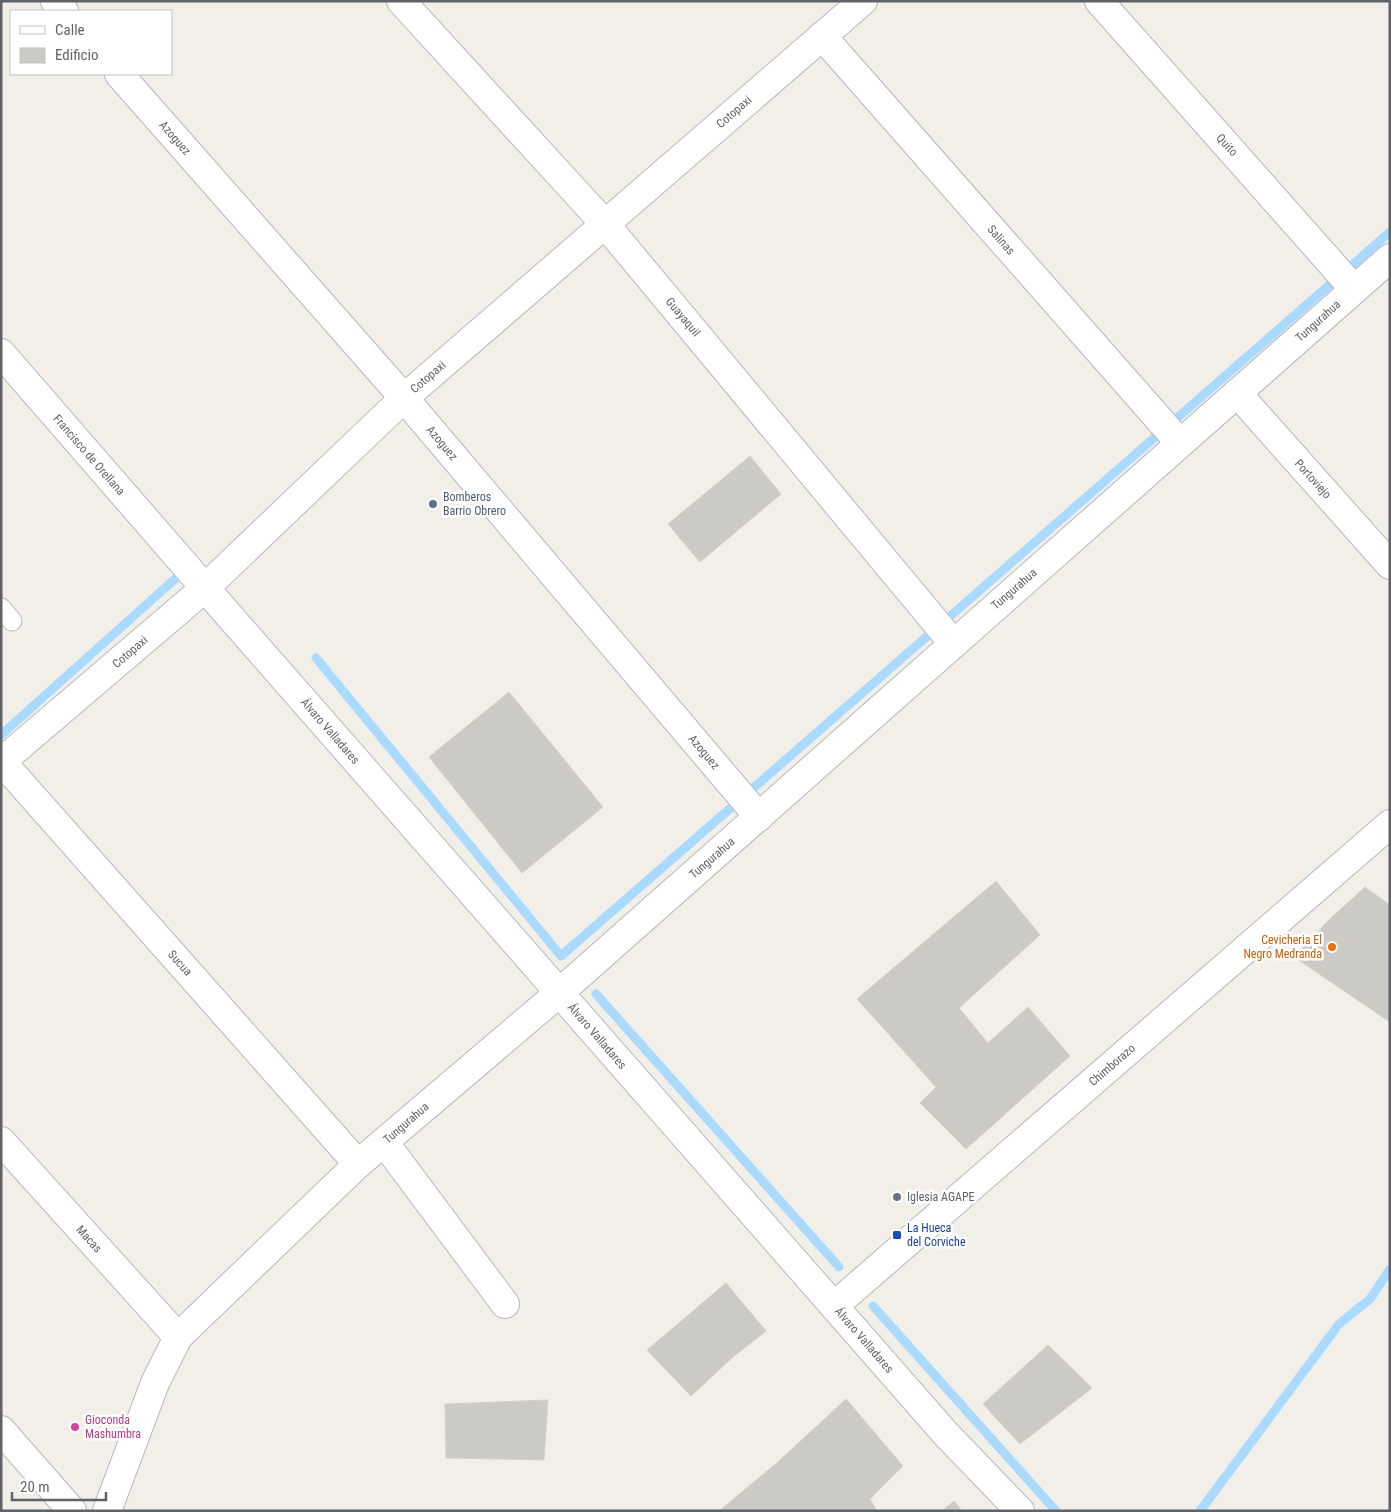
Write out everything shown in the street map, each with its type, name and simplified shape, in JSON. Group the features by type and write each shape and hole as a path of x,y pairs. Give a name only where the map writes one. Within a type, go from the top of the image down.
{"street":[{"name":"Guayaquil","path":"401,1 606,224 953,642"},
{"name":"Cotopaxi","path":"2,762 201,584 404,398 863,1"},
{"name":"Quito","path":"1099,1 1354,288"},
{"name":"Salinas","path":"822,36 1180,442"},
{"name":"Azoguez","path":"120,75 404,398 757,815"},
{"name":"Tungurahua","path":"107,1511 155,1383 178,1337 358,1164 559,992 757,815 1390,258"},
{"name":"Francisco de Orellana","path":"4,361 177,557"},
{"name":"Portoviejo","path":"1237,393 1390,565"},
{"name":"Álvaro Valladares","path":"177,557 945,1433 1020,1511"},
{"name":"Sucua","path":"2,762 358,1164"},
{"name":"Chimborazo","path":"834,1306 1390,824"},
{"name":"Macas","path":"1,1141 178,1337"},
{"path":"384,1142 505,1304"},
{"path":"1,1430 72,1511"}],"building":[{"path":"750,456 781,494 700,562 668,524"},
{"path":"509,692 603,807 522,873 429,757"},
{"path":"996,881 1040,935 959,1008 988,1043 1028,1007 1070,1056 966,1149 920,1103 936,1087 857,999"},
{"path":"1365,887 1390,905 1390,1022 1294,957 1330,919"},
{"path":"726,1283 766,1331 733,1357 691,1396 647,1350"},
{"path":"1048,1345 1092,1388 1020,1444 983,1404"},
{"path":"846,1399 903,1466 870,1499 877,1511 719,1511 779,1461"},
{"path":"548,1400 544,1460 446,1458 445,1404"},
{"path":"954,1501 962,1511 942,1511"}],"waterway":[{"path":"316,658 561,956 1390,232"},
{"path":"1,735 185,570"},
{"path":"596,994 839,1267"},
{"path":"1200,1511 1339,1324 1370,1299 1390,1269"},
{"path":"873,1306 1056,1511"}],"place":[{"name":"Bomberos Barrio Obrero","path":"433,504"},
{"name":"Cevicheria El Negro Medranda","path":"1332,947"},
{"name":"Iglesia AGAPE","path":"897,1197"},
{"name":"La Hueca del Corviche","path":"897,1235"},
{"name":"Gioconda Mashumbra","path":"75,1427"}]}
